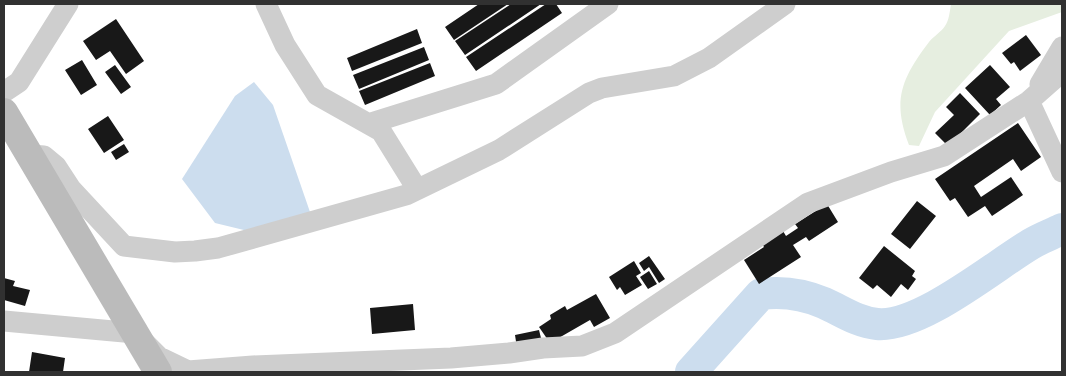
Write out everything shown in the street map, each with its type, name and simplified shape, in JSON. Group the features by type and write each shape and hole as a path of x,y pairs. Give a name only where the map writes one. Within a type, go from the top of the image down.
{"street":[{"path":"4,92 19,82 68,4"},
{"path":"266,4 285,45 317,95 381,131 417,188"},
{"path":"371,124 496,84 608,4"},
{"path":"31,155 44,156 56,166 71,189 124,246 175,252 218,248 406,195 417,188 499,150 589,93 608,86 674,76 709,58 785,4"},
{"path":"1029,102 1062,47"},
{"path":"4,321 135,333 158,357 188,371 253,366 451,358 582,346 614,333 808,203 891,172 944,156 1029,102 1062,72"},
{"path":"1029,102 1062,172"},
{"path":"4,112 158,372"}],"shaded area":[{"path":"951,4 1062,4 1062,12 1009,31 935,112 919,146 909,145 901,116 900,103 902,91 906,79 919,55 946,24"}],"water":[{"path":"254,82 273,105 310,212 248,231 215,223 182,179 235,96"}],"building":[{"path":"479,4 508,4 454,40 445,27"},
{"path":"511,4 541,4 465,55 455,41"},
{"path":"546,4 556,4 562,13 476,71 466,57"},
{"path":"116,19 144,61 126,74 110,51 96,60 83,41"},
{"path":"417,29 422,43 352,71 347,58"},
{"path":"1026,35 1041,55 1020,71 1014,62 1011,64 1002,53"},
{"path":"424,47 429,60 359,89 353,75"},
{"path":"82,60 97,85 81,95 65,70"},
{"path":"430,63 435,76 365,105 359,91"},
{"path":"115,65 131,87 121,94 105,72"},
{"path":"990,65 1010,87 996,99 1001,105 990,115 965,88"},
{"path":"960,93 980,114 948,146 935,133 954,115 946,107"},
{"path":"108,116 124,140 104,153 88,129"},
{"path":"1018,123 1041,157 1021,171 1013,159 974,186 981,197 1011,177 1023,195 992,216 985,206 968,217 955,198 950,201 935,179"},
{"path":"124,144 129,152 116,160 111,152"},
{"path":"917,201 936,216 910,249 891,234"},
{"path":"827,204 838,222 809,241 806,237 793,245 801,257 759,284 744,260 764,247 762,244 783,231 786,236 798,228 795,224"},
{"path":"884,246 915,271 912,276 916,279 908,290 901,284 891,297 877,285 873,289 859,278"},
{"path":"649,256 665,279 659,283 649,267 644,271 639,263"},
{"path":"634,261 641,273 636,276 642,285 625,295 620,287 617,290 609,277"},
{"path":"649,271 657,284 648,289 640,277"},
{"path":"4,278 15,281 13,286 30,290 25,306 4,300"},
{"path":"596,294 610,318 594,327 590,320 550,343 539,327 551,319 550,315 565,306 567,310"},
{"path":"413,304 415,330 372,334 370,308"},
{"path":"539,330 542,342 517,348 515,335"},
{"path":"32,352 65,358 63,372 29,372"}],"waterway":[{"path":"691,372 761,294 786,293 801,295 824,303 863,321 877,324 894,323 935,306 1031,244 1062,229"}]}
